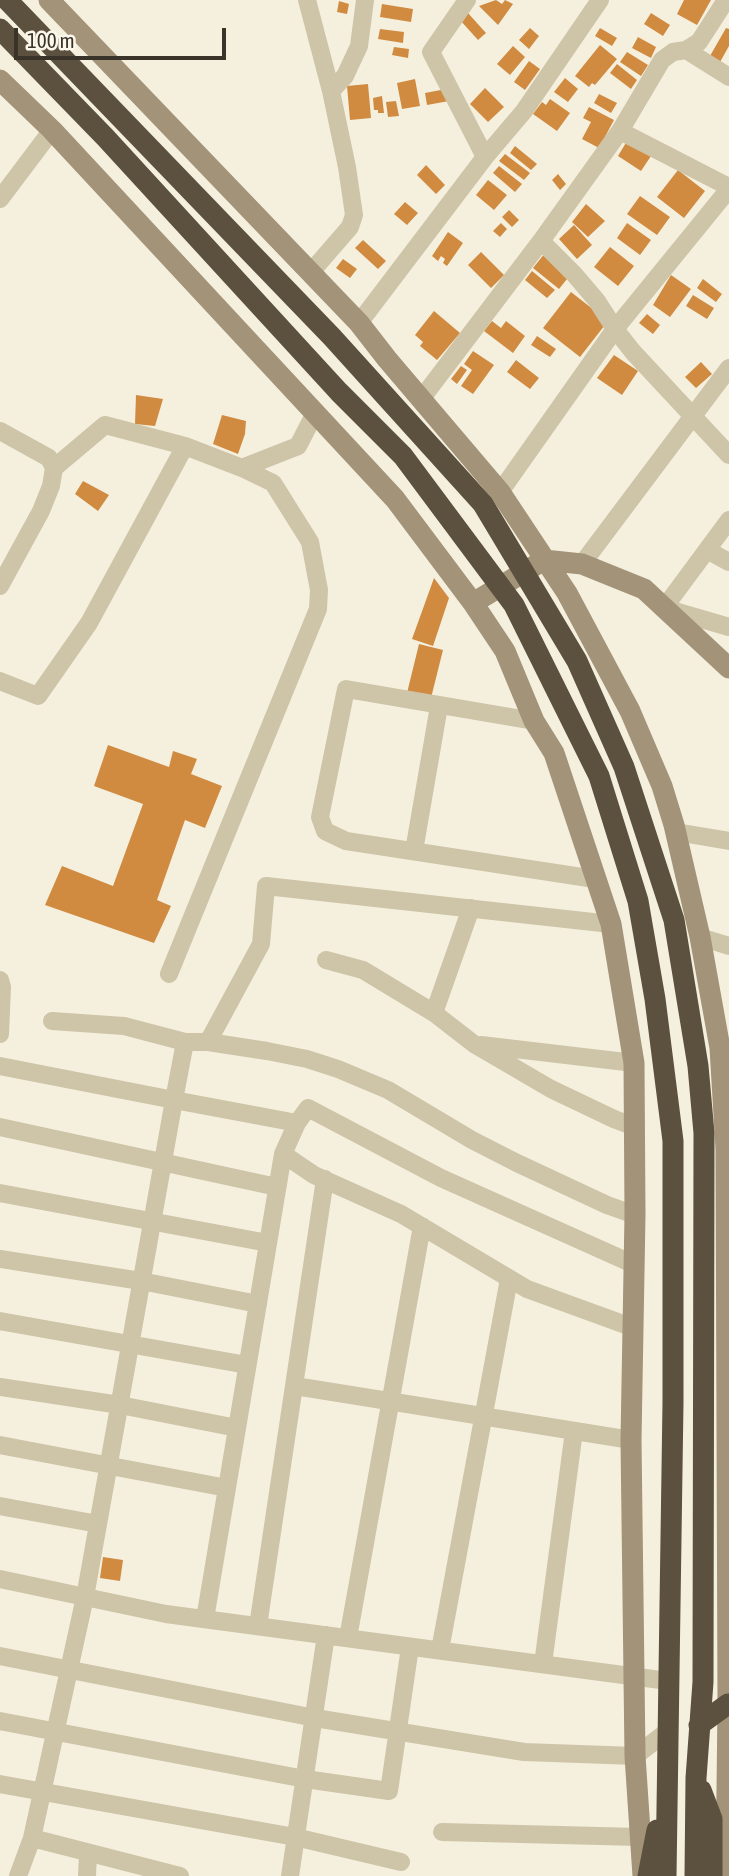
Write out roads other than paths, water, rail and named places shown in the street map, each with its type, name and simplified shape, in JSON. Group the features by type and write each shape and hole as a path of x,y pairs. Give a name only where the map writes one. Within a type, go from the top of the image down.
{"highway":[{"path":"7,0 332,337 483,504 577,661 624,767 674,920 698,1066 704,1133 703,1682 696,1778 695,1876"},
{"path":"0,29 105,137 339,392 403,456 514,605 599,776 638,901 655,999 673,1141 673,1402 666,1876"},
{"path":"699,1725 728,1704"},
{"path":"648,1876 667,1775"},
{"path":"696,1778 712,1819 712,1876"}],"street":[{"path":"50,0 359,323 500,492 567,593 630,711 662,786 676,832 725,1050 728,1490 726,1876"},
{"path":"307,0 348,167 355,215 350,227 311,272"},
{"path":"331,91 345,76 359,46 365,0"},
{"path":"467,0 431,52 485,157"},
{"path":"359,323 485,157 524,111 600,0"},
{"path":"422,398 620,131 662,60 673,52 686,50 699,42 726,0"},
{"path":"686,50 729,77"},
{"path":"0,80 52,130 314,415 395,499 473,603 505,651 534,721 554,754 611,924 634,1063 635,1215 631,1440 635,1755 643,1876"},
{"path":"0,200 52,130"},
{"path":"500,492 615,329 729,188 620,131"},
{"path":"541,241 574,274 597,301 615,329 729,455"},
{"path":"582,564 729,368"},
{"path":"242,468 298,446 314,415"},
{"path":"54,468 104,425 186,446 242,468 273,484 310,542 319,590 318,609 169,974"},
{"path":"0,431 48,457 54,468 51,486 41,511 0,586"},
{"path":"0,681 38,696 89,622 186,446"},
{"path":"664,608 729,520"},
{"path":"707,550 729,562"},
{"path":"473,603 544,559 582,564 643,589 729,668"},
{"path":"664,608 729,627"},
{"path":"534,721 346,689 320,817 325,831 346,842 595,879"},
{"path":"414,851 439,706"},
{"path":"676,832 729,841"},
{"path":"208,1042 261,944 266,886 611,924"},
{"path":"435,1013 471,908"},
{"path":"701,937 729,946"},
{"path":"326,960 363,970 435,1013 474,1044 551,1089 635,1127"},
{"path":"0,980 1,1024"},
{"path":"52,1020 124,1026 185,1042 208,1042 307,1059 338,1069 388,1090 472,1140 517,1163 607,1205 635,1215"},
{"path":"18,1876 32,1838 44,1791 85,1597 185,1042"},
{"path":"474,1044 634,1063"},
{"path":"0,1066 297,1123"},
{"path":"205,1619 283,1154 297,1123 308,1108 441,1178 633,1264"},
{"path":"0,1127 277,1187"},
{"path":"283,1154 325,1180 401,1214 527,1289 634,1328"},
{"path":"258,1626 325,1180"},
{"path":"0,1193 268,1243"},
{"path":"348,1638 422,1226"},
{"path":"0,1259 141,1281 258,1304"},
{"path":"440,1650 509,1279"},
{"path":"0,1321 247,1365"},
{"path":"295,1385 631,1440"},
{"path":"0,1387 120,1405 237,1428"},
{"path":"542,1664 574,1431"},
{"path":"0,1445 227,1488"},
{"path":"0,1506 98,1524"},
{"path":"0,1579 166,1614 668,1681"},
{"path":"290,1876 326,1635"},
{"path":"0,1721 305,1779 389,1791 410,1647"},
{"path":"0,1656 315,1718 524,1752 635,1755 668,1731"},
{"path":"0,1784 295,1837 401,1862"},
{"path":"442,1832 639,1838"},
{"path":"32,1838 88,1854 126,1869 180,1876"},
{"path":"87,1876 88,1854"}]}
